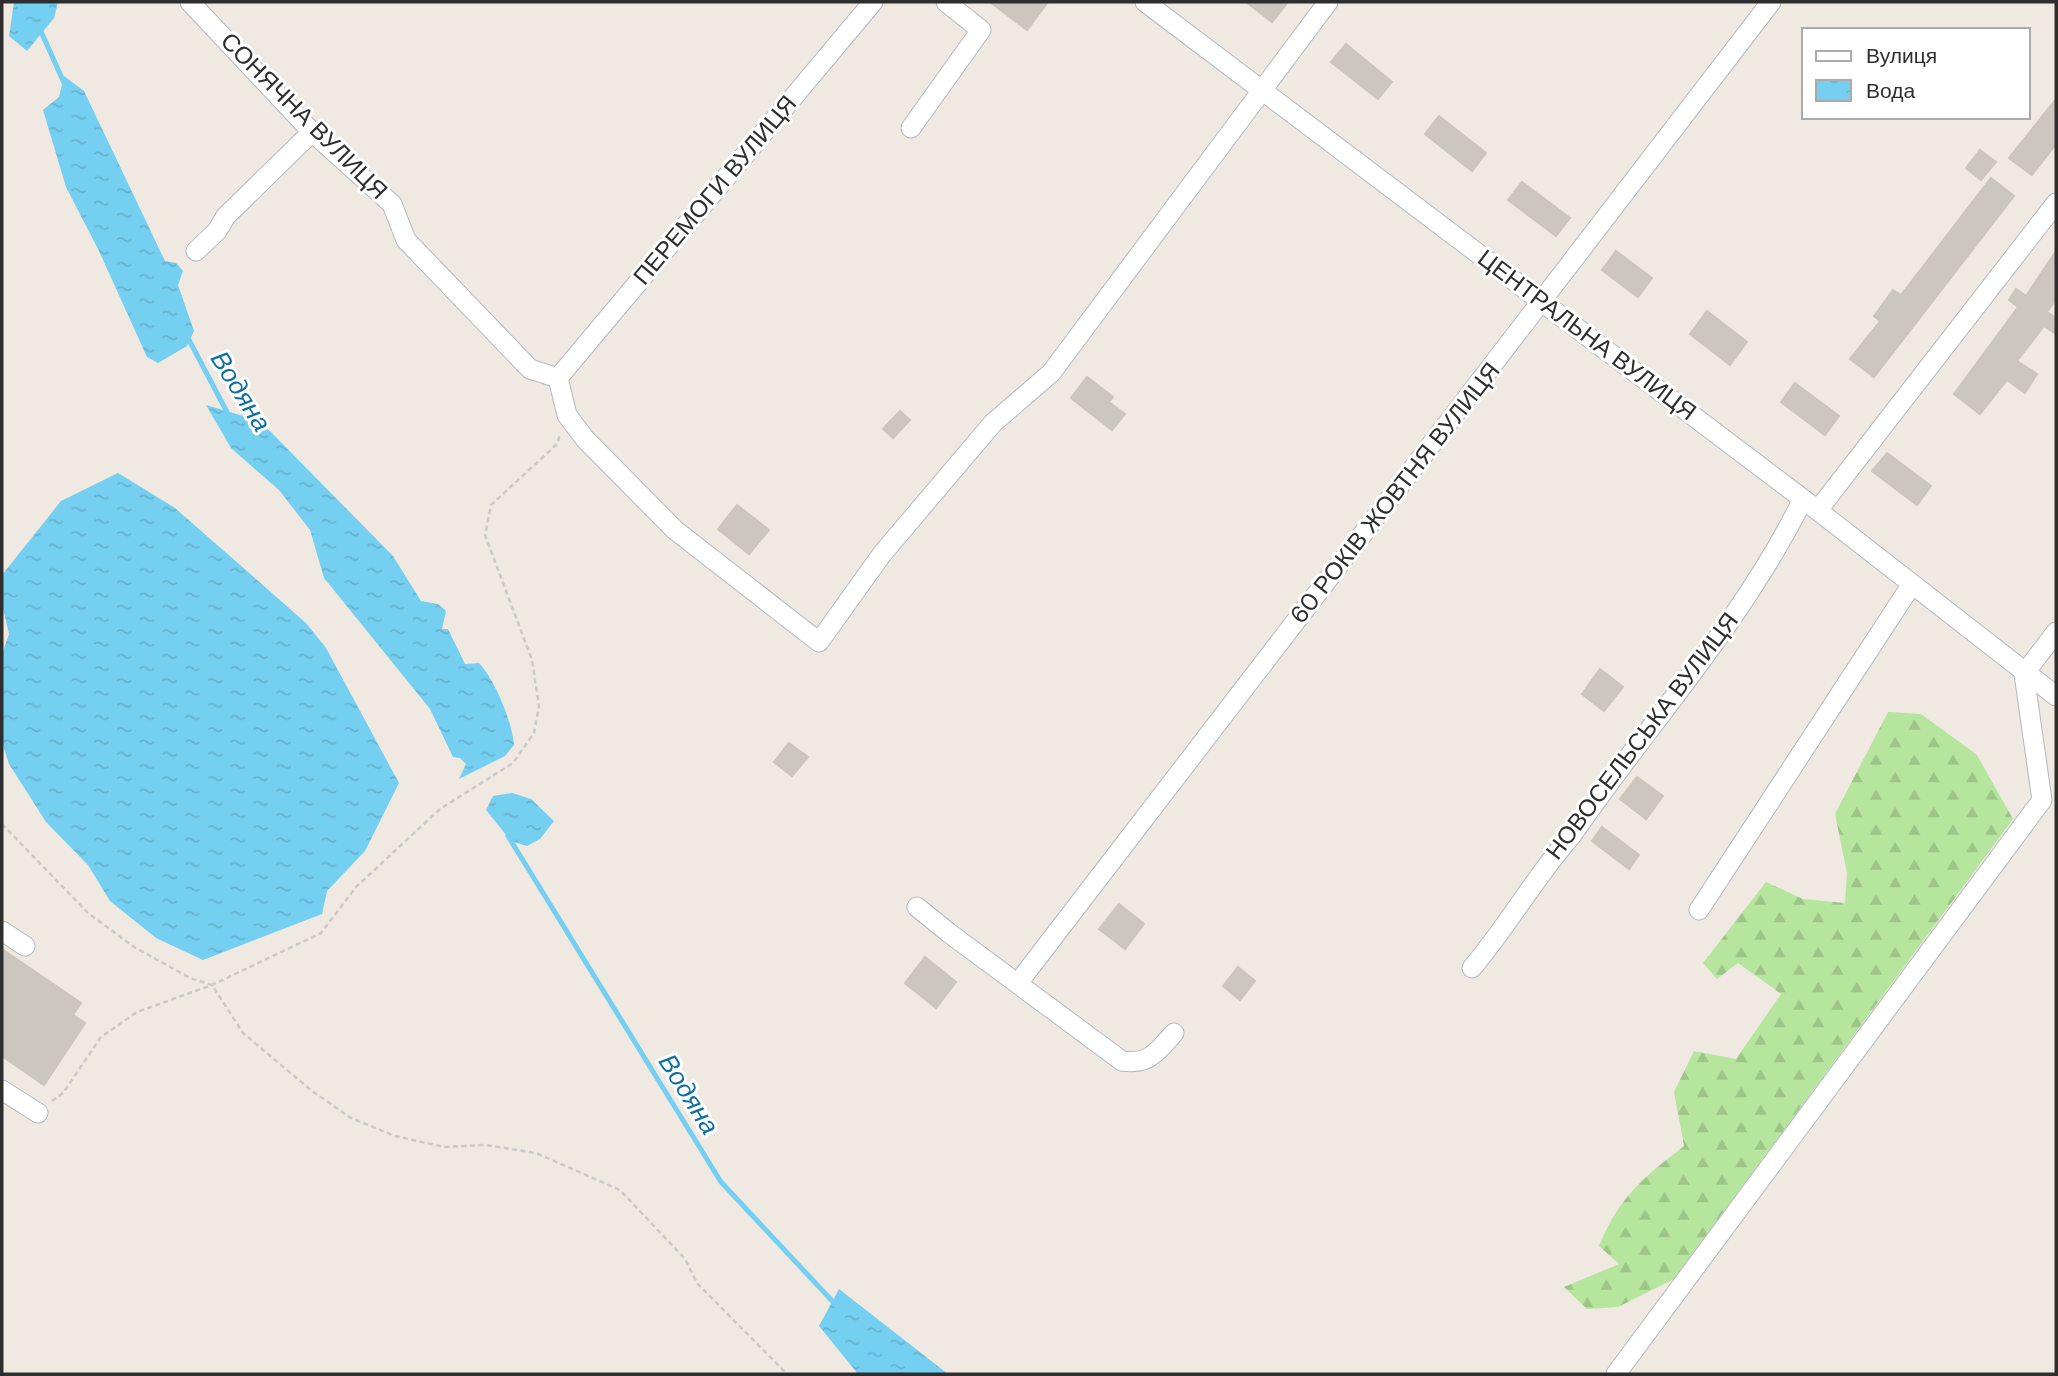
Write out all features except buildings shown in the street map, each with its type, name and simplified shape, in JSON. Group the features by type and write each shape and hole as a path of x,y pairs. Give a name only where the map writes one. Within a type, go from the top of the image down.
{"street":[{"name":"СОНЯЧНА ВУЛИЦЯ","path":"190,2 312,132 392,204 406,240 530,369 558,378"},
{"name":"ПЕРЕМОГИ ВУЛИЦЯ","path":"558,378 873,2"},
{"path":"911,128 981,30 946,2"},
{"name":"ЦЕНТРАЛЬНА ВУЛИЦЯ","path":"1144,2 1810,504 2024,674 2056,696"},
{"path":"558,378 567,415 585,439 675,530 819,642 882,554 993,423 1051,373 1328,2"},
{"name":"60 РОКІВ ЖОВТНЯ ВУЛИЦЯ","path":"1018,983 1771,2"},
{"path":"196,251 217,231 226,216 312,132"},
{"name":"НОВОСЕЛЬСЬКА ВУЛИЦЯ","path":"1472,968 1507,927 1540,871 1572,835 1747,598 1782,542 1810,504 2056,202"},
{"path":"1699,910 1912,584"},
{"path":"1616,1374 2042,800 2024,674 2056,632"},
{"path":"917,907 948,933 1122,1061 1136,1063 1152,1059 1174,1033"},
{"path":"2,931 25,946"},
{"path":"2,1090 38,1113"}],"path":[{"path":"38,1113 63,1093 102,1037 137,1012 212,985 321,933 356,887 440,809 513,763 534,733 539,705 532,660 485,535 491,506 557,444 567,415"},
{"path":"2,824 88,913 134,947 190,978 212,985 243,1033 312,1091 351,1118 395,1136 444,1147 486,1146 536,1153 620,1190 685,1259 696,1283 787,1374"}],"green space":[{"path":"1888,712 1921,714 1977,755 2013,819 1674,1279 1618,1307 1587,1309 1564,1287 1619,1264 1599,1246 1615,1214 1634,1189 1684,1146 1674,1092 1694,1051 1736,1059 1781,994 1738,963 1717,979 1703,963 1766,882 1803,899 1845,903 1847,873 1835,814"}],"water":[{"path":"14,2 58,2 54,18 27,51 9,36"},
{"path":"64,76 84,91 165,261 176,263 183,271 178,285 194,331 187,346 158,363 147,357 99,251 66,187 43,110 59,97"},
{"path":"206,405 260,421 393,556 421,601 438,604 446,611 442,629 448,629 465,664 479,663 485,670 502,701 514,745 505,756 459,779 466,764 460,758 453,757 430,709 324,578 310,530 279,490 231,448"},
{"path":"118,473 175,508 306,623 326,648 399,783 365,851 327,891 322,914 203,960 156,938 110,901 88,865 46,822 9,764 2,742 2,654 9,634 2,604 2,575 61,501"},
{"path":"512,793 531,799 554,821 540,839 527,846 511,841 486,810 493,796"},
{"path":"839,1289 948,1374 858,1374 819,1326"}],"waterway":[{"name":"Водяна","path":"39,27 65,85"},
{"name":"Водяна","path":"187,336 228,414"},
{"name":"Водяна","path":"508,836 721,1182 836,1305"}]}
